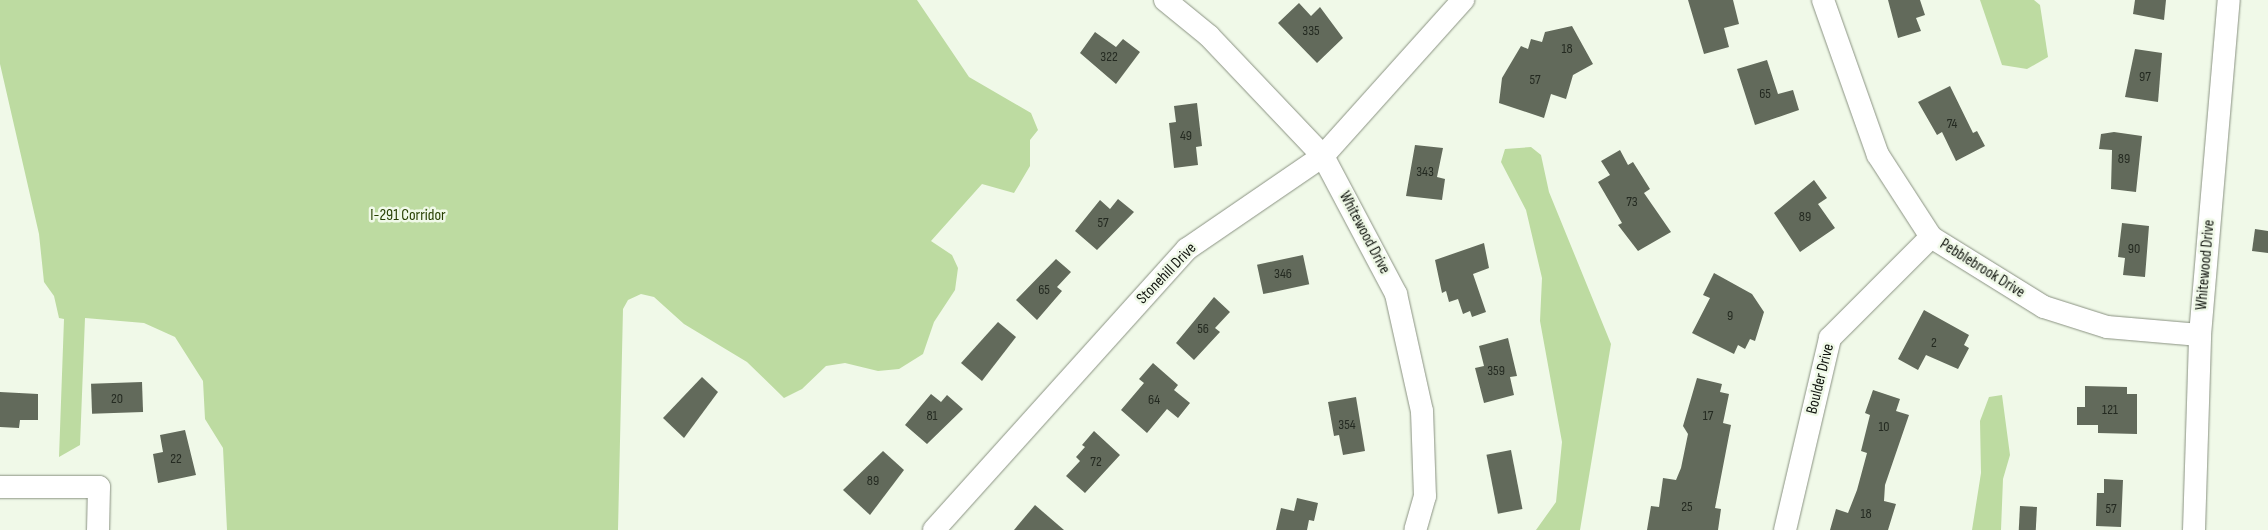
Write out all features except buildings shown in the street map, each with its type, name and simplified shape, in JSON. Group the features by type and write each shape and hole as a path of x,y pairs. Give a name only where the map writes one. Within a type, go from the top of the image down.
{"street":[{"name":"Whitewood Drive","path":"1165,0 1209,36 1322,156 1396,294 1422,411 1425,496 1415,530"},
{"name":"Stonehill Drive","path":"934,530 1187,249 1322,156 1463,0"},
{"name":"Pebblebrook Drive","path":"1823,0 1878,155 1931,237 2044,307 2107,328 2200,335"},
{"name":"Whitewood Drive","path":"2194,530 2200,335 2228,0"},
{"name":"Boulder Drive","path":"1785,530 1830,338 1931,237"},
{"path":"0,487 99,487 98,530"}],"green space":[{"name":"I-291 Corridor","path":"0,0 917,0 969,77 1031,113 1038,130 1030,140 1030,166 1014,193 982,184 931,241 952,255 958,268 955,290 934,322 923,354 899,369 878,371 845,363 826,366 802,389 784,398 747,362 684,324 654,297 641,294 628,300 623,309 618,530 227,530 223,448 205,419 203,381 175,337 144,323 85,318 80,445 59,457 64,319 59,318 54,296 44,282 39,234 0,64"},
{"path":"1980,0 2034,0 2040,5 2048,57 2027,69 2002,65"},
{"path":"1531,147 1541,155 1549,192 1611,344 1580,530 1536,530 1556,502 1562,442 1540,321 1542,278 1526,210 1501,162 1505,149"},
{"path":"2002,395 2010,455 2003,479 2001,530 1972,530 1981,473 1980,421 1989,397"}]}
